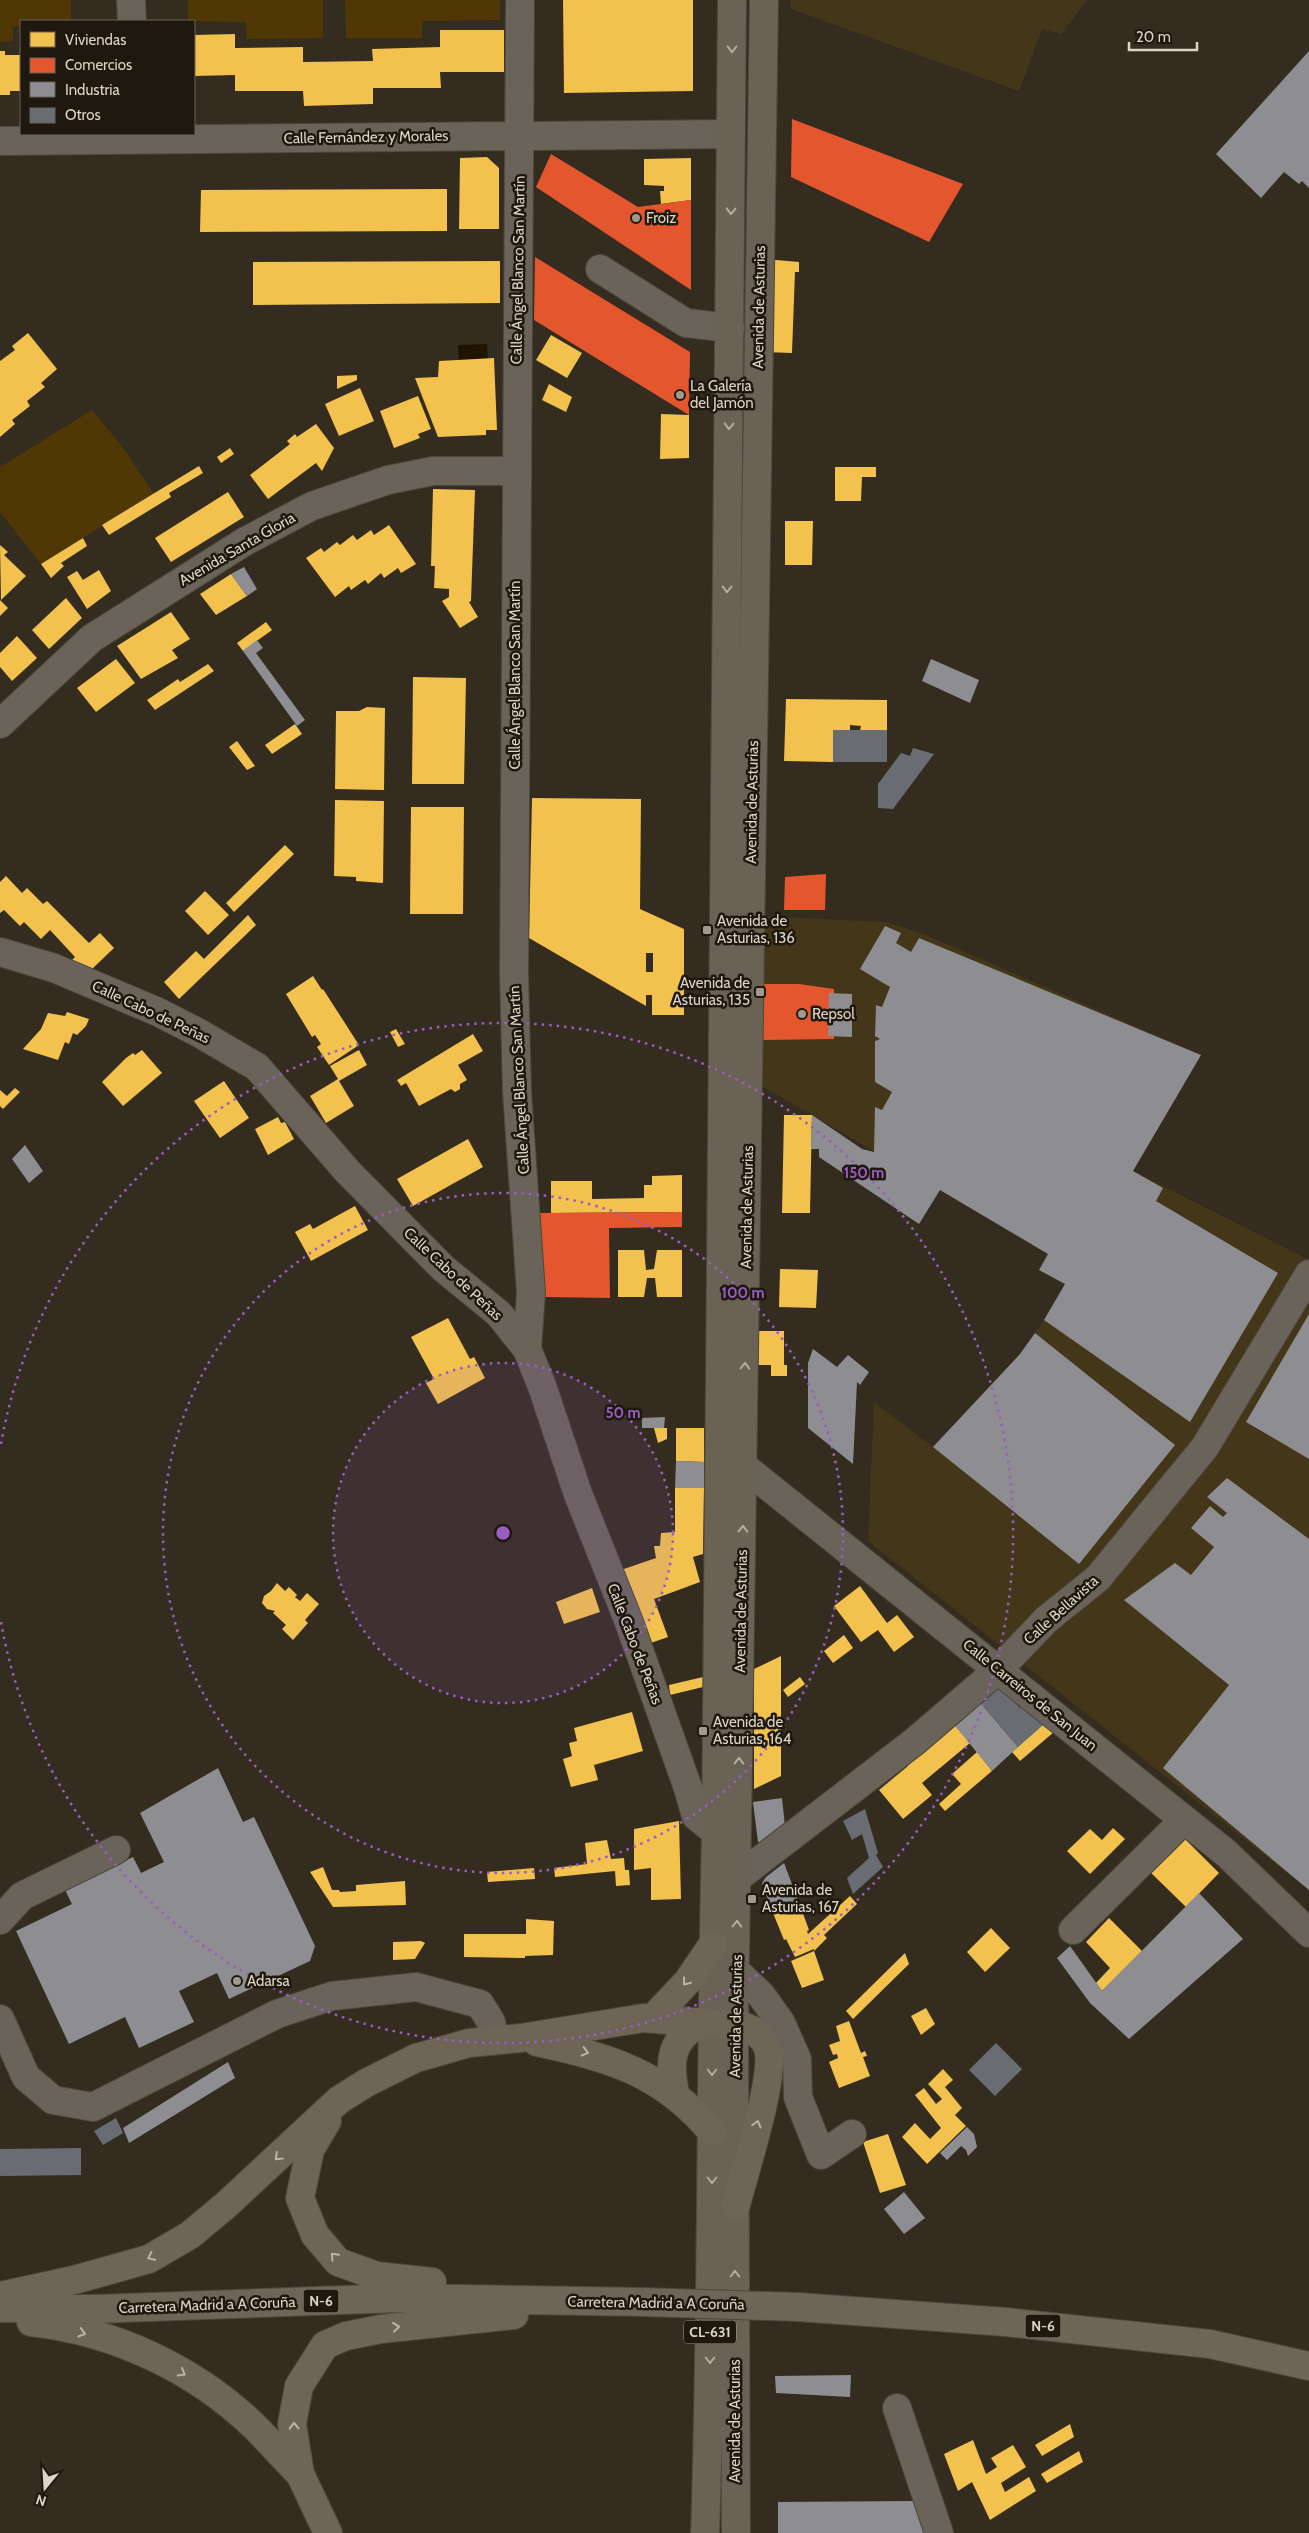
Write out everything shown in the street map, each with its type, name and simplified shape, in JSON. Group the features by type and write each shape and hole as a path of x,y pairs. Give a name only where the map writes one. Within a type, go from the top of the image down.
{"highway":[{"path":"654,2017 688,1981 713,1944"},
{"path":"0,2296 74,2280 149,2259 190,2234 226,2205 339,2100 366,2083 416,2058 444,2049 654,2017 749,2028 765,2042 770,2059 764,2095 736,2205"},
{"path":"675,2093 671,2071 673,2055 679,2038 716,2023"},
{"path":"508,2039 608,2059 634,2070 675,2093 690,2106 712,2132"},
{"path":"339,2100 310,2150 300,2198 315,2235 338,2262 377,2276 555,2290 643,2302"},
{"name":"Carretera Madrid a A Coruña","path":"0,2308 95,2309 398,2298 798,2306 1006,2322 1210,2344 1309,2366"},
{"path":"328,2533 300,2474 292,2424 299,2386 325,2345 346,2336 381,2329 643,2302"},
{"path":"0,2319 55,2325 140,2349 202,2384 253,2426 300,2474"}],"main road":[{"name":"Avenida de Asturias","path":"705,2533 710,2408 712,2132 716,2023 713,1944 716,1832 732,0"},
{"name":"Avenida de Asturias","path":"716,2023 736,1972 764,0"},
{"name":"Avenida de Asturias","path":"736,2205 736,2533"}],"street":[{"path":"131,0 132,20"},
{"name":"Calle Ángel Blanco San Martín","path":"520,0 514,973 517,1092 531,1293 527,1349"},
{"name":"Calle Fernández y Morales","path":"0,141 133,137 731,134"},
{"path":"600,269 686,323 730,328"},
{"name":"Avenida Santa Gloria","path":"0,724 92,638 244,542 312,506 388,480 433,471 516,471"},
{"name":"Calle Cabo de Peñas","path":"0,952 54,968 158,1012 199,1033 257,1067 348,1172 443,1268 499,1314 527,1349 542,1386 578,1494 639,1649 696,1816 716,1832"},
{"name":"Calle Bellavista","path":"738,1878 914,1742 999,1669 1047,1619 1098,1578 1205,1448 1309,1274"},
{"name":"Calle Carreiros de San Juan","path":"744,1466 1226,1853 1309,1932"},
{"path":"1073,1930 1184,1820"},
{"path":"0,1920 22,1896 116,1850"},
{"path":"736,1972 761,1995 781,2023 797,2059 798,2097 821,2155 852,2134"},
{"path":"0,2019 26,2077 53,2100 93,2107 277,2014 340,1995 416,1987 480,2004 491,2022 508,2039"},
{"path":"897,2408 939,2533"}],"shaded area":[{"path":"0,0 71,0 71,20 20,20 20,26 13,27 13,41 0,42"},
{"path":"188,0 323,0 323,38 247,39 246,22 188,20"},
{"path":"345,0 500,0 500,20 422,21 422,38 346,38"},
{"path":"791,0 1087,0 1061,34 1042,29 1019,91 791,9"},
{"path":"487,344 488,359 459,360 458,345"},
{"path":"92,410 124,449 154,494 41,564 0,512 0,467"},
{"path":"760,916 886,922 926,935 1201,1055 1133,1171 1309,1260 1309,1890 868,1541 874,1402 933,1447 1020,1354 1044,1320 1065,1284 1039,1270 1048,1254 759,1084"}],"building: Viviendas":[{"path":"563,0 693,0 693,91 564,93"},
{"path":"440,30 504,30 504,72 440,72 441,88 373,88 373,104 304,106 303,91 235,91 235,75 195,76 195,35 235,34 235,48 303,47 303,62 373,61 372,49 440,47"},
{"path":"0,51 5,51 5,55 20,55 20,91 10,91 10,95 0,95"},
{"path":"487,157 499,168 499,229 459,229 460,158"},
{"path":"691,158 691,200 661,204 660,191 664,191 664,186 644,185 644,159"},
{"path":"447,189 447,231 200,232 201,190"},
{"path":"765,259 799,262 799,272 795,272 792,353 764,352"},
{"path":"500,261 500,303 253,305 253,262"},
{"path":"28,333 57,369 41,383 45,387 27,401 30,406 12,420 15,424 0,437 0,361 15,350 12,346"},
{"path":"551,335 582,353 567,378 536,360"},
{"path":"494,358 497,430 486,430 486,435 438,437 415,378 438,377 439,361"},
{"path":"357,375 357,380 337,389 337,376"},
{"path":"549,384 572,397 566,412 542,400"},
{"path":"360,388 374,421 339,436 325,404"},
{"path":"418,396 431,429 418,434 420,438 394,448 380,411"},
{"path":"661,414 689,415 689,458 660,459"},
{"path":"316,424 334,448 322,471 316,463 268,499 250,475 290,444 287,441 295,434 297,437"},
{"path":"230,448 234,454 221,463 217,457"},
{"path":"199,466 203,473 169,493 171,497 109,535 102,525"},
{"path":"835,467 876,467 876,477 862,477 861,501 835,501"},
{"path":"433,489 475,490 471,601 469,602 478,617 460,628 442,601 449,597 449,589 434,588 435,566 431,566"},
{"path":"228,492 244,517 171,562 155,538"},
{"path":"785,521 813,521 812,565 785,565"},
{"path":"389,525 416,564 401,573 398,568 384,578 381,573 368,584 365,580 351,590 349,586 335,597 306,558 321,548 324,552 337,542 340,545 353,535 357,540 371,530 374,535"},
{"path":"83,538 87,546 61,563 64,566 51,578 41,564"},
{"path":"0,545 8,552 4,555 26,576 1,600"},
{"path":"99,570 111,591 87,609 67,577 77,571 83,580"},
{"path":"231,574 247,596 216,615 200,594"},
{"path":"66,598 82,618 49,649 32,630"},
{"path":"0,600 8,608 0,616"},
{"path":"171,612 190,639 172,650 178,658 141,679 117,646"},
{"path":"266,622 272,630 243,651 237,643"},
{"path":"17,636 37,658 12,681 0,667 0,653"},
{"path":"116,659 135,683 96,712 77,688"},
{"path":"208,664 214,671 155,710 147,700 178,679 180,682"},
{"path":"413,677 466,678 464,784 412,784"},
{"path":"786,699 887,700 887,730 860,730 861,726 850,725 850,730 833,730 833,762 784,761"},
{"path":"367,707 385,708 384,790 335,789 336,711 359,711"},
{"path":"295,724 302,734 272,754 265,745"},
{"path":"237,741 255,766 247,770 229,747"},
{"path":"532,798 641,799 640,909 684,929 684,1015 652,1015 652,995 646,995 646,1006 529,938","holes":["646,953 653,953 653,972 646,972"]},
{"path":"335,800 384,801 383,883 356,881 356,877 334,876"},
{"path":"411,807 464,807 463,914 410,914"},
{"path":"285,845 294,854 234,912 226,903"},
{"path":"6,876 22,893 27,888 43,904 47,901 89,943 100,933 114,948 92,969 71,961 75,957 50,930 41,939 24,922 20,926 4,910 0,913 0,882"},
{"path":"205,891 229,915 208,935 185,911"},
{"path":"248,915 256,925 179,999 164,982 196,951 204,959"},
{"path":"313,976 359,1045 329,1065 317,1047 321,1044 315,1035 312,1037 286,994"},
{"path":"67,1012 89,1019 86,1026 77,1035 73,1033 69,1044 65,1042 58,1060 23,1049 41,1029 48,1013 65,1016"},
{"path":"396,1029 405,1044 398,1047 390,1032"},
{"path":"473,1034 483,1051 458,1065 467,1080 460,1084 460,1089 455,1092 451,1089 419,1106 406,1083 401,1086 397,1080"},
{"path":"142,1050 162,1073 123,1106 102,1082 126,1058"},
{"path":"359,1050 367,1065 339,1081 354,1106 326,1123 310,1096 338,1079 330,1066"},
{"path":"224,1081 249,1118 220,1138 194,1101"},
{"path":"15,1088 20,1092 3,1109 0,1106 0,1090 7,1096"},
{"path":"784,1115 812,1115 810,1213 782,1213"},
{"path":"278,1117 281,1123 285,1122 294,1139 268,1155 255,1129"},
{"path":"468,1139 483,1167 413,1206 397,1179"},
{"path":"682,1175 682,1212 551,1213 551,1181 592,1181 592,1199 644,1198 644,1185 652,1185 652,1176"},
{"path":"355,1206 368,1230 311,1261 295,1232 310,1224 313,1229"},
{"path":"618,1250 644,1250 646,1270 654,1269 657,1250 682,1250 682,1297 657,1297 655,1278 647,1278 644,1297 618,1297"},
{"path":"780,1269 818,1270 816,1308 779,1307"},
{"path":"448,1318 470,1359 474,1357 485,1378 438,1404 426,1383 434,1379 411,1337"},
{"path":"756,1331 784,1331 784,1365 787,1365 787,1376 771,1376 771,1365 756,1365"},
{"path":"654,1428 667,1428 667,1439 658,1443"},
{"path":"676,1428 704,1428 704,1462 676,1461"},
{"path":"675,1488 704,1488 703,1554 693,1557 700,1582 654,1599 668,1637 648,1644 621,1570 656,1558 654,1546 660,1546 661,1533 675,1532"},
{"path":"277,1583 285,1591 289,1587 300,1601 307,1593 319,1604 305,1620 308,1623 293,1640 282,1629 286,1625 273,1613 275,1611 267,1609 262,1603 264,1596"},
{"path":"860,1586 887,1623 897,1615 914,1637 894,1652 878,1630 861,1642 834,1606"},
{"path":"592,1588 600,1612 564,1624 556,1602"},
{"path":"844,1635 853,1648 833,1663 824,1651"},
{"path":"781,1656 781,1776 754,1789 754,1669"},
{"path":"703,1677 703,1687 670,1695 669,1685"},
{"path":"800,1677 805,1684 788,1697 783,1690"},
{"path":"632,1712 643,1751 594,1765 598,1780 571,1787 563,1759 572,1756 569,1743 577,1741 574,1728"},
{"path":"952,1722 970,1743 922,1783 932,1795 903,1819 879,1790 908,1766 904,1762"},
{"path":"1046,1722 1054,1732 1020,1761 1012,1752"},
{"path":"977,1752 992,1771 945,1811 939,1804 961,1784 952,1774"},
{"path":"679,1821 681,1899 651,1900 651,1868 634,1870 634,1829"},
{"path":"1113,1828 1125,1839 1090,1874 1067,1851 1090,1829 1102,1840"},
{"path":"1182,1836 1219,1873 1186,1907 1147,1869"},
{"path":"607,1840 611,1859 624,1858 625,1870 629,1870 630,1885 616,1886 615,1871 555,1877 554,1868 587,1864 585,1843"},
{"path":"323,1867 332,1890 339,1890 340,1892 356,1891 356,1885 405,1881 406,1905 333,1907 310,1872"},
{"path":"534,1868 535,1879 488,1882 487,1872"},
{"path":"850,1896 857,1904 824,1935 827,1938 814,1951 814,1949 795,1957 786,1939 784,1940 773,1913 798,1900 809,1930 807,1931 808,1934"},
{"path":"1109,1918 1142,1951 1102,1991 1096,1983 1110,1968 1086,1942"},
{"path":"526,1919 554,1921 553,1955 525,1956 525,1958 464,1957 464,1934 526,1934"},
{"path":"991,1928 1010,1948 985,1972 967,1952"},
{"path":"421,1941 425,1943 415,1959 393,1960 393,1942"},
{"path":"814,1951 824,1980 802,1988 791,1961"},
{"path":"905,1953 909,1964 853,2019 846,2011"},
{"path":"926,2008 935,2024 921,2035 911,2016"},
{"path":"849,2021 861,2053 865,2051 867,2056 863,2057 870,2076 839,2088 829,2062 838,2058 837,2054 833,2055 829,2045 840,2041 836,2026"},
{"path":"943,2069 953,2080 945,2087 962,2108 955,2115 966,2126 927,2164 902,2137 915,2123 930,2139 941,2128 915,2095 924,2088 936,2104 942,2099 928,2084"},
{"path":"888,2134 906,2185 880,2193 863,2142"},
{"path":"1070,2424 1074,2437 1042,2456 1035,2445"},
{"path":"973,2440 986,2474 997,2467 991,2458 1013,2445 1026,2467 1001,2483 1005,2492 1029,2477 1036,2491 990,2520 972,2482 958,2491 944,2454"},
{"path":"1079,2451 1083,2462 1047,2483 1041,2474"}],"building: Comercios":[{"path":"792,119 963,184 929,242 791,177"},
{"name":"Froiz","path":"551,154 638,207 691,200 691,290 536,187"},
{"path":"535,257 690,352 689,415 534,320"},
{"path":"826,874 825,910 784,910 785,877"},
{"path":"760,984 799,984 834,989 834,1039 759,1040"},
{"path":"682,1212 682,1227 609,1228 610,1298 544,1297 540,1213"}],"building: Industria":[{"path":"1309,51 1309,188 1302,181 1299,184 1284,172 1261,198 1216,154"},
{"path":"244,567 257,589 247,596 231,574"},
{"path":"257,640 263,648 256,653 305,720 297,726 243,651"},
{"path":"931,659 979,680 970,703 922,681"},
{"path":"885,926 901,933 896,943 911,952 919,938 1201,1055 1133,1171 1163,1188 1156,1201 1278,1273 1190,1422 1044,1320 1065,1284 1039,1270 1048,1254 940,1190 919,1224 819,1157 819,1149 811,1149 812,1115 862,1149 874,1152 875,1107 882,1110 892,1092 875,1082 875,1041 880,1039 875,1036 876,1005 882,1007 890,987 860,969"},
{"path":"829,993 852,994 852,1037 828,1036"},
{"path":"25,1145 43,1171 29,1183 12,1159"},
{"path":"1309,1314 1309,1459 1246,1422"},
{"path":"1035,1333 1175,1445 1079,1564 933,1447 1020,1354"},
{"path":"813,1349 837,1367 848,1355 869,1372 860,1385 857,1382 853,1464 808,1428 808,1363"},
{"path":"665,1417 664,1428 642,1428 642,1418"},
{"path":"676,1461 704,1462 704,1488 675,1488"},
{"path":"1227,1478 1309,1539 1309,1890 1163,1768 1229,1685 1124,1600 1175,1563 1191,1575 1214,1547 1191,1528 1210,1506 1223,1517 1227,1513 1207,1497"},
{"path":"978,1700 1018,1747 992,1771 952,1722"},
{"path":"218,1768 243,1822 254,1817 315,1946 310,1961 229,1999 217,1973 179,1991 194,2022 139,2048 125,2017 69,2044 16,1931 72,1904 65,1890 133,1857 141,1873 164,1862 140,1813"},
{"path":"782,1798 785,1837 758,1842 753,1802"},
{"path":"784,1863 798,1900 773,1913 762,1883 766,1877"},
{"path":"1199,1893 1243,1939 1129,2039 1090,2003 1057,1958 1070,1946 1102,1991"},
{"path":"228,2062 235,2078 129,2143 123,2128"},
{"path":"967,2127 974,2134 977,2147 968,2156 966,2150 961,2146 947,2160 940,2153"},
{"path":"904,2192 925,2218 904,2234 884,2209"},
{"path":"851,2375 850,2397 776,2393 775,2376"},
{"path":"913,2501 924,2533 778,2533 778,2502"}],"building: Otros":[{"path":"833,730 887,730 887,762 833,762"},
{"path":"913,748 934,754 893,809 878,808 878,784 901,753 910,756"},
{"path":"998,1683 1020,1708 1025,1702 1051,1718 1018,1747 978,1700"},
{"path":"865,1809 878,1853 876,1855 883,1867 853,1894 847,1878 869,1858 862,1834 852,1840 843,1821"},
{"path":"996,2043 1022,2069 995,2096 969,2070"},
{"path":"116,2118 123,2133 103,2145 94,2131"},
{"path":"81,2148 81,2175 0,2176 0,2149"}],"place":[{"name":"Froiz","path":"636,218"},
{"name":"La Galería del Jamón","path":"680,395"},
{"name":"Avenida de Asturias, 136","path":"707,930"},
{"name":"Avenida de Asturias, 135","path":"760,992"},
{"name":"Repsol","path":"802,1014"},
{"name":"Avenida de Asturias, 164","path":"703,1731"},
{"name":"Avenida de Asturias, 167","path":"752,1899"},
{"name":"Adarsa","path":"237,1981"}]}
